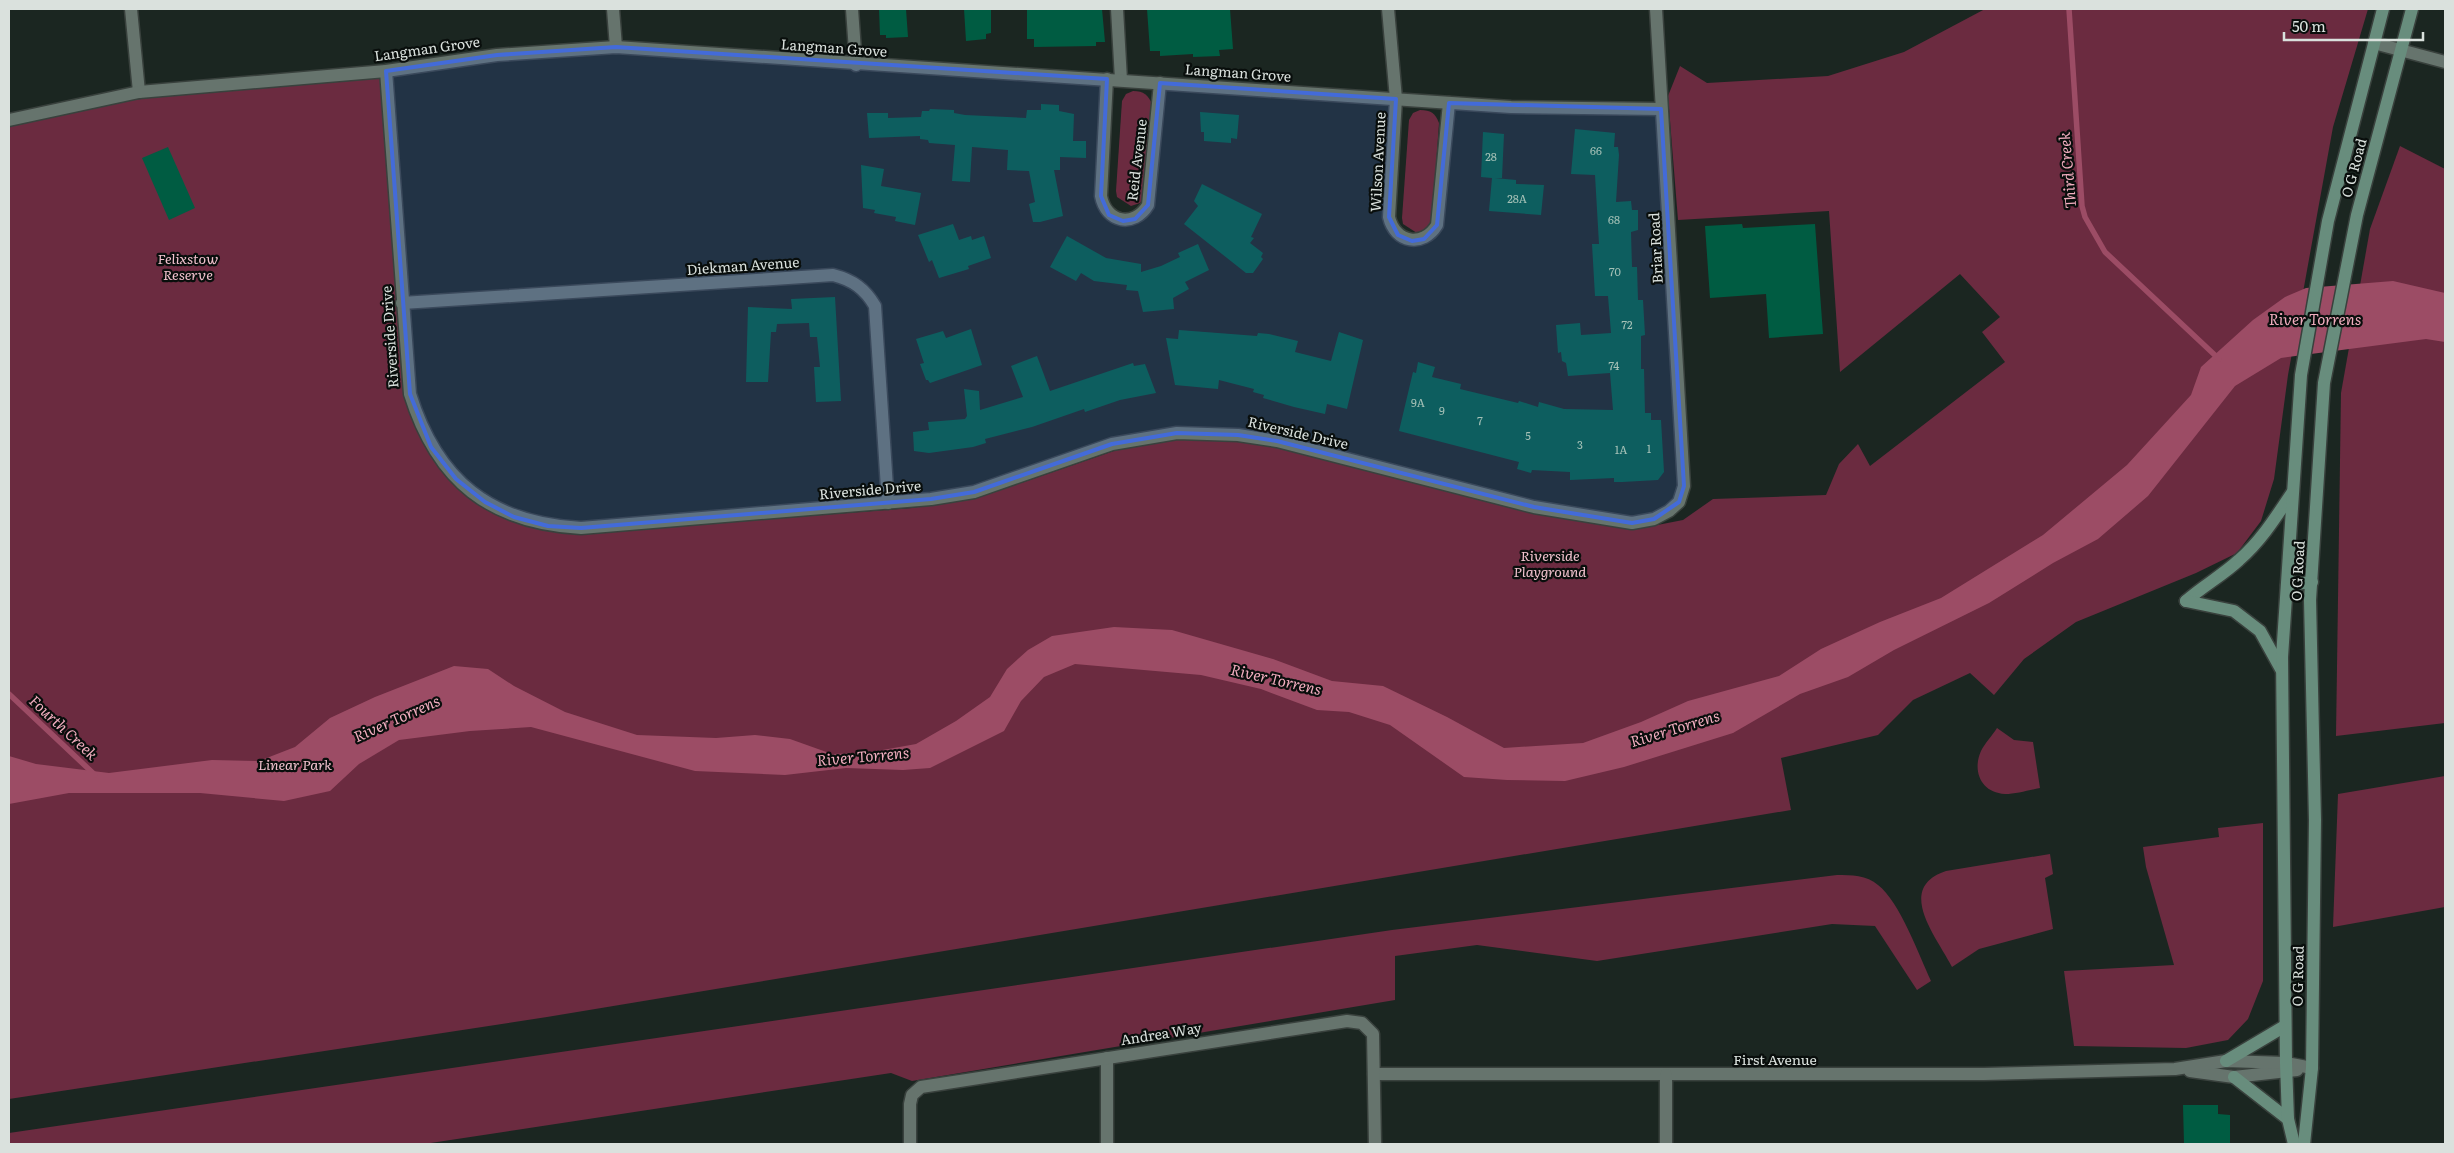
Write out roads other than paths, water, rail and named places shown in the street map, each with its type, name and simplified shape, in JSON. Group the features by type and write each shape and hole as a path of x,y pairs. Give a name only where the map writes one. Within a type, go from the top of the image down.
{"main road":[{"name":"O G Road","path":"2294,1144 2288,1119 2286,1068 2281,736 2282,671 2301,375 2328,221 2384,9"},
{"name":"O G Road","path":"2304,1144 2312,1068 2315,820 2312,582 2324,382 2355,225 2412,9"},
{"path":"2282,671 2260,631 2234,611 2186,601 2205,584 2237,562 2258,542 2293,492"},
{"path":"2287,585 2312,582"},
{"path":"2226,1061 2285,1026"},
{"path":"2234,1077 2288,1119"}],"street":[{"path":"131,9 139,92"},
{"path":"613,9 616,47"},
{"path":"852,9 856,65"},
{"path":"1117,9 1121,80"},
{"name":"Wilson Avenue","path":"1388,9 1396,99 1390,217 1391,226 1398,235 1412,241 1424,239 1432,234 1437,225 1449,103"},
{"name":"Briar Road","path":"1656,9 1684,486"},
{"path":"2374,43 2445,62"},
{"name":"Langman Grove","path":"9,120 139,92 386,71 497,55 616,47 856,65 1108,79 1449,103 1626,110 1661,109"},
{"name":"Riverside Drive","path":"386,71 410,394 419,424 427,440 456,479 485,502 514,516 548,526 581,528 930,499 974,492 1112,444 1177,433 1238,435 1277,442 1534,507 1632,523 1654,519 1669,511 1678,502 1684,486"},
{"name":"Reid Avenue","path":"1108,79 1102,206 1109,215 1123,221 1135,219 1143,213 1148,205 1160,83"},
{"name":"Diekman Avenue","path":"402,303 833,275 846,278 860,287 875,306 888,503"},
{"name":"Andrea Way","path":"910,1144 910,1104 912,1094 921,1087 1346,1021 1362,1023 1373,1034 1375,1144"},
{"path":"1107,1058 1107,1144"},
{"name":"First Avenue","path":"1374,1074 1975,1074 2175,1069 2226,1061 2286,1068 2312,1068"},
{"name":"First Avenue","path":"2175,1069 2234,1077 2286,1068"},
{"path":"1666,1075 1666,1144"}],"water":[{"name":"River Torrens","path":"2393,281 2445,293 2445,342 2426,339 2281,358 2235,386 2148,496 2098,539 2053,563 1989,603 1894,650 1848,677 1800,694 1733,733 1624,767 1565,781 1464,777 1390,725 1349,712 1317,710 1261,689 1201,675 1075,664 1044,677 1021,701 1004,731 930,768 903,770 846,768 785,775 695,771 531,727 470,731 399,740 359,764 330,791 284,801 200,793 69,793 9,804 9,756 36,764 109,773 212,760 259,761 295,747 330,718 375,697 454,666 488,669 514,686 565,712 637,735 716,738 755,735 790,739 832,754 866,753 916,744 956,721 990,697 1007,669 1028,650 1052,636 1114,627 1172,630 1273,659 1332,681 1383,686 1447,717 1504,748 1583,743 1641,722 1688,701 1779,676 1821,649 1880,622 1941,598 2043,535 2127,465 2191,395 2201,367 2253,320 2285,297 2306,288"}],"waterway":[{"name":"Third Creek","path":"2069,9 2082,206 2085,217 2105,252 2219,359"},
{"name":"Fourth Creek","path":"9,694 95,775"}],"park label":[{"name":"Felixstow Reserve","path":"188,268"},
{"name":"Riverside Playground","path":"1550,564"},
{"name":"Linear Park","path":"295,765"}]}
